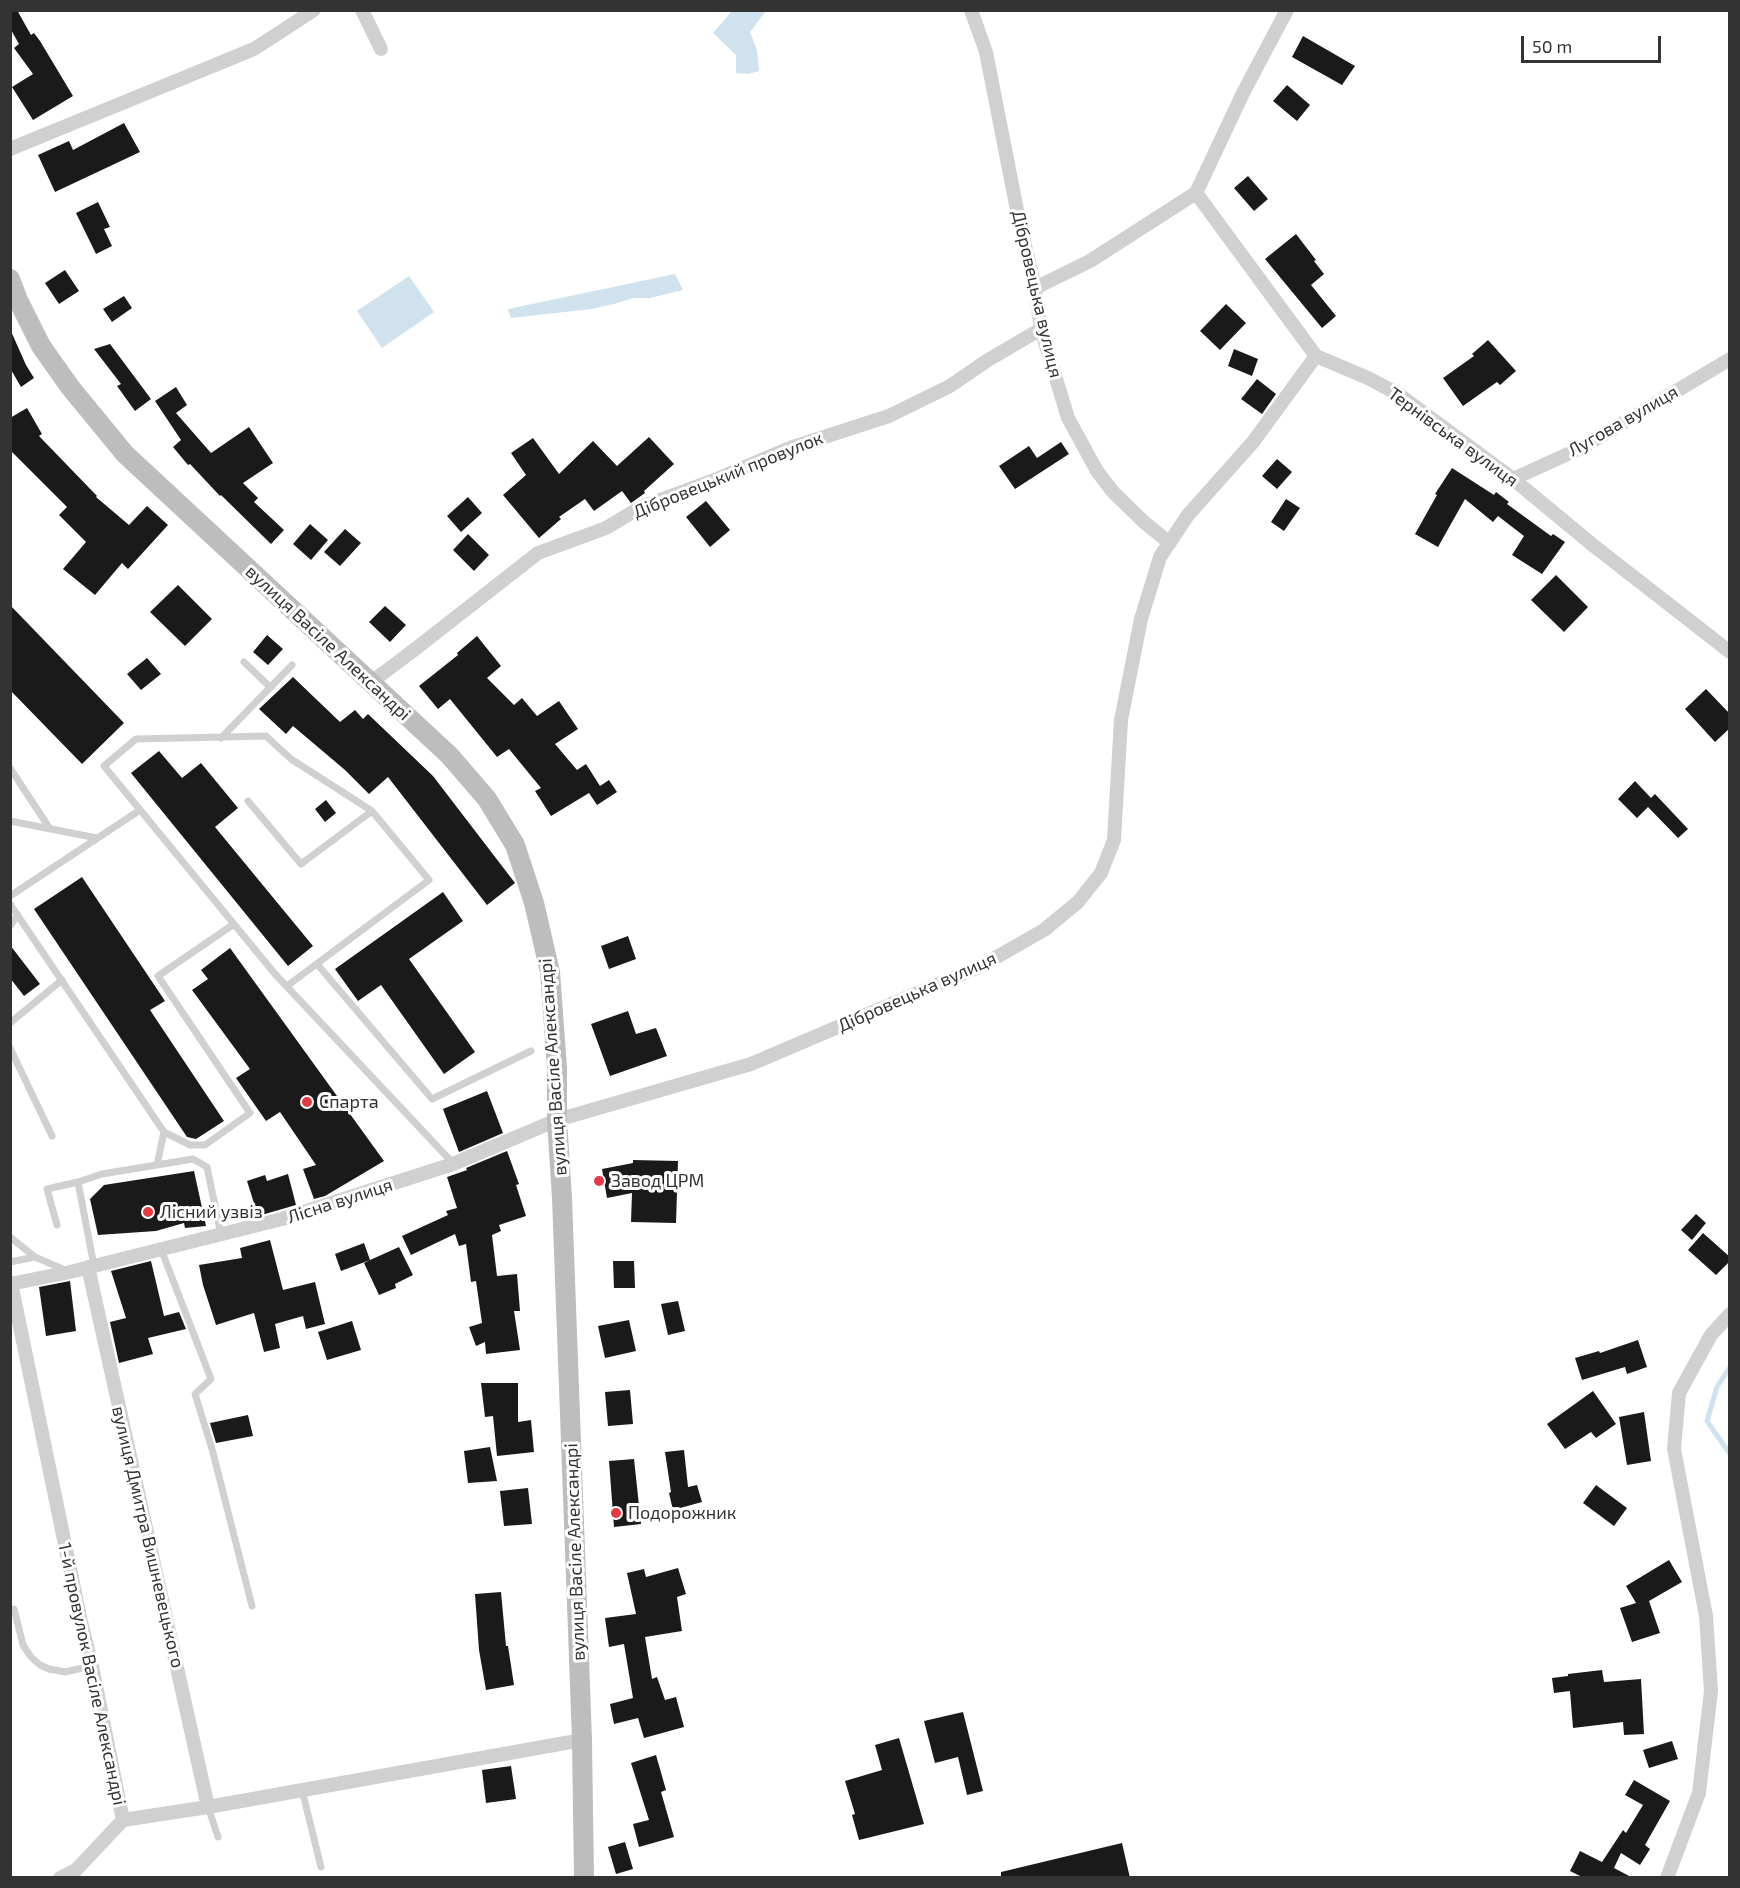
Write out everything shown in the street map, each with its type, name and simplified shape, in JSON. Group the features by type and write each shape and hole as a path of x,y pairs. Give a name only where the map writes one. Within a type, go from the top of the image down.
{"main road":[{"name":"вулиця Васіле Александрі","path":"10,279 14,301 41,346 70,387 125,454 450,756 487,799 515,845 534,903 550,972 557,1068 557,1120 582,1740 584,1878"}],"street":[{"path":"10,149 254,49 314,10"},
{"path":"362,10 381,49"},
{"name":"Дібровецька вулиця","path":"971,10 986,52 1018,216 1035,288 1041,329 1068,418 1097,471 1113,492 1144,523 1170,543"},
{"path":"1035,288 1089,261 1197,193 1243,93 1287,10"},
{"path":"1197,193 1316,357"},
{"name":"Дібровецький провулок","path":"370,683 538,553 606,528 641,507 717,479 790,448 889,416 950,386 988,360 1041,329"},
{"name":"Дібровецька вулиця","path":"557,1120 751,1064 981,966 1044,930 1078,902 1101,873 1114,840 1121,720 1141,619 1160,557 1188,515 1253,442 1316,357"},
{"name":"Тернівська вулиця","path":"1316,357 1368,378 1398,394 1513,479 1594,546 1730,652"},
{"name":"Лугова вулиця","path":"1513,479 1581,448 1730,359"},
{"name":"Лісна вулиця","path":"11,1283 70,1272 282,1220 453,1164 557,1120"},
{"name":"вулиця Дмитра Вишневецького","path":"91,1266 208,1807"},
{"name":"1-й провулок Васіле Александрі","path":"11,1283 123,1820 582,1740"},
{"path":"1667,1878 1699,1793 1711,1691 1706,1616 1674,1449 1679,1393 1711,1335 1730,1314"},
{"path":"60,1878 76,1870 123,1820"}],"lane":[{"path":"243,662 270,687"},
{"path":"221,738 292,664"},
{"path":"287,986 429,880 372,811 291,759 266,736 136,740 104,766 287,986 453,1164"},
{"path":"10,768 51,829"},
{"path":"248,801 302,864 372,811"},
{"path":"10,896 140,810"},
{"path":"10,821 97,838"},
{"path":"10,904 164,1132 190,1145 205,1145 250,1113 158,976 234,924"},
{"path":"10,926 18,915"},
{"path":"317,964 432,1099 531,1051"},
{"path":"10,1023 62,980"},
{"path":"10,1048 52,1136"},
{"path":"157,1165 164,1132"},
{"path":"57,1225 46,1189 102,1174 193,1159 207,1167 220,1234"},
{"path":"78,1182 91,1266"},
{"path":"10,1237 35,1257 70,1272"},
{"path":"162,1249 211,1379 195,1394 212,1449 252,1606"},
{"path":"10,1262 35,1257"},
{"path":"14,1610 23,1645 40,1665 65,1672 92,1666"},
{"path":"302,1790 321,1867"},
{"path":"208,1807 218,1837"}],"water":[{"path":"732,11 766,11 750,32 757,50 759,71 748,74 736,73 736,55 713,33"},
{"path":"675,274 683,290 650,298 633,298 591,309 511,318 508,309"},
{"path":"409,276 434,312 382,348 357,311"}],"building":[{"path":"10,10 17,10 31,35 34,33 40,41 73,96 33,120 12,87 33,74 14,48 19,44 10,28"},
{"path":"1303,36 1355,66 1342,85 1292,57"},
{"path":"1287,85 1310,105 1297,121 1273,101"},
{"path":"124,123 140,152 55,192 38,155 69,141 73,150"},
{"path":"1248,176 1268,199 1254,211 1234,188"},
{"path":"98,202 110,227 104,229 112,246 96,254 76,213"},
{"path":"1296,234 1324,274 1311,285 1336,316 1322,328 1265,259"},
{"path":"65,270 79,291 59,304 45,283"},
{"path":"124,296 132,308 112,322 103,309"},
{"path":"1226,304 1246,323 1220,350 1200,331"},
{"path":"10,329 34,378 21,387 10,368"},
{"path":"1488,340 1516,371 1500,385 1497,382 1463,406 1443,378 1474,356 1472,354"},
{"path":"110,344 151,399 135,411 117,386 121,384 94,349"},
{"path":"1234,349 1258,359 1252,376 1228,366"},
{"path":"1257,379 1276,394 1262,414 1241,399"},
{"path":"176,387 187,405 176,413 211,453 249,427 273,463 243,483 258,498 254,502 284,530 271,544 190,464 188,465 173,447 181,440 155,401"},
{"path":"27,408 42,434 39,436 96,497 129,525 147,506 168,525 128,569 122,563 95,595 63,569 86,542 59,515 67,507 10,450 10,418"},
{"path":"649,437 674,464 644,491 645,493 631,503 622,491 594,511 585,499 559,517 561,519 539,538 503,495 526,475 511,453 533,438 559,474 593,441 617,466"},
{"path":"1061,442 1069,454 1015,489 999,466 1029,446 1037,458"},
{"path":"1277,459 1292,472 1277,489 1262,476"},
{"path":"1452,468 1494,495 1496,492 1509,502 1507,504 1551,536 1553,534 1565,542 1542,574 1512,555 1524,536 1498,516 1493,522 1465,499 1438,547 1415,534 1437,495 1435,494"},
{"path":"468,497 482,513 461,532 447,516"},
{"path":"1286,499 1300,508 1284,531 1271,522"},
{"path":"706,501 730,530 710,547 686,517"},
{"path":"310,524 328,540 311,560 293,544"},
{"path":"345,529 361,543 340,566 324,552"},
{"path":"468,534 489,555 474,571 453,550"},
{"path":"1556,575 1588,607 1564,632 1531,600"},
{"path":"178,585 212,619 185,646 150,612"},
{"path":"10,605 124,723 82,764 10,690"},
{"path":"385,606 406,625 390,642 369,622"},
{"path":"267,635 283,649 268,665 253,652"},
{"path":"477,636 501,666 487,678 514,705 522,698 537,716 559,701 578,729 555,744 577,770 586,764 600,786 609,780 617,792 597,805 589,793 551,816 535,791 541,788 509,749 497,757 450,699 438,709 419,686 458,655 457,653"},
{"path":"147,658 161,674 141,690 127,674"},
{"path":"293,677 340,722 355,710 363,719 368,714 433,776 515,883 487,905 388,777 369,794 345,770 293,726 286,734 259,709"},
{"path":"1706,689 1730,714 1730,728 1715,742 1685,709"},
{"path":"159,751 182,778 201,763 238,808 215,827 313,946 288,966 131,773"},
{"path":"1635,781 1651,798 1655,794 1688,829 1678,838 1648,807 1637,818 1618,799"},
{"path":"326,800 336,813 325,822 315,809"},
{"path":"82,877 165,1001 150,1010 224,1121 196,1139 187,1137 34,909"},
{"path":"443,892 463,921 409,959 475,1052 444,1074 381,985 358,1001 335,969"},
{"path":"628,936 636,959 609,969 601,946"},
{"path":"10,945 40,984 24,996 10,978"},
{"path":"230,948 384,1161 325,1196 314,1199 303,1169 316,1165 280,1112 266,1121 236,1078 250,1069 192,990 208,979 201,970"},
{"path":"628,1011 636,1034 656,1028 667,1056 610,1076 591,1024"},
{"path":"487,1091 503,1133 459,1152 443,1109"},
{"path":"507,1151 519,1184 516,1185 526,1216 499,1225 501,1231 492,1235 497,1276 517,1274 520,1311 514,1311 520,1350 486,1354 485,1342 476,1346 469,1327 482,1323 476,1281 471,1282 466,1244 459,1246 455,1234 411,1255 402,1236 448,1215 446,1211 457,1208 447,1177"},
{"path":"633,1160 678,1161 676,1223 631,1222 632,1193 607,1198 602,1169 633,1163"},
{"name":"Лісний узвіз","path":"194,1171 206,1226 185,1228 184,1223 156,1231 98,1235 90,1199 104,1185"},
{"path":"288,1174 296,1205 258,1216 247,1181 265,1175 267,1181"},
{"path":"1696,1214 1706,1223 1692,1240 1681,1230"},
{"path":"1703,1233 1730,1257 1730,1261 1716,1275 1688,1250"},
{"path":"270,1240 283,1290 315,1282 325,1324 306,1329 303,1316 275,1324 280,1348 264,1352 254,1313 216,1325 199,1265 242,1258 240,1248"},
{"path":"364,1243 370,1260 341,1271 335,1254"},
{"path":"399,1247 413,1275 395,1284 396,1288 379,1295 364,1263"},
{"path":"151,1261 164,1316 179,1312 186,1329 148,1338 153,1354 119,1363 110,1322 126,1318 111,1271"},
{"path":"613,1261 634,1261 635,1288 614,1288"},
{"path":"70,1281 76,1331 46,1336 39,1287"},
{"path":"678,1301 685,1331 668,1335 661,1304"},
{"path":"629,1320 636,1351 605,1358 598,1326"},
{"path":"352,1321 361,1350 327,1360 318,1332"},
{"path":"1638,1340 1647,1367 1627,1374 1625,1367 1582,1380 1575,1358 1599,1351 1600,1353"},
{"path":"481,1383 518,1383 518,1422 531,1420 534,1452 497,1456 493,1416 485,1417"},
{"path":"630,1390 633,1424 608,1426 605,1392"},
{"path":"1593,1391 1616,1424 1596,1438 1591,1432 1565,1449 1547,1424"},
{"path":"1644,1412 1651,1461 1627,1465 1619,1417"},
{"path":"248,1415 253,1436 216,1443 210,1423"},
{"path":"490,1447 497,1481 468,1483 464,1451"},
{"path":"684,1450 688,1487 697,1485 702,1502 673,1510 665,1452"},
{"path":"634,1459 641,1524 614,1527 609,1461"},
{"path":"1596,1485 1627,1508 1614,1526 1583,1503"},
{"path":"528,1488 532,1524 504,1526 500,1491"},
{"path":"1669,1560 1682,1582 1649,1601 1660,1633 1632,1642 1620,1608 1636,1603 1626,1586"},
{"path":"678,1568 686,1594 677,1597 682,1631 645,1637 652,1679 657,1677 665,1700 676,1697 684,1727 644,1738 638,1718 614,1724 610,1704 633,1698 624,1644 609,1647 605,1618 636,1614 627,1573 644,1569 646,1577"},
{"path":"501,1592 506,1646 508,1646 514,1685 486,1690 479,1650 475,1594"},
{"path":"1602,1670 1604,1682 1641,1679 1644,1734 1624,1735 1623,1722 1573,1728 1570,1691 1554,1693 1552,1678"},
{"path":"963,1712 983,1791 967,1795 958,1757 935,1763 924,1721"},
{"path":"899,1738 924,1824 859,1840 852,1815 855,1814 845,1781 882,1770 875,1745"},
{"path":"1672,1741 1678,1759 1649,1768 1643,1750"},
{"path":"656,1755 666,1790 661,1792 674,1837 639,1847 633,1824 649,1820 631,1763"},
{"path":"511,1766 516,1799 486,1803 482,1770"},
{"path":"1634,1780 1670,1801 1645,1845 1650,1849 1640,1865 1621,1853 1614,1868 1633,1878 1584,1878 1570,1871 1580,1851 1602,1862 1623,1830 1626,1833 1643,1805 1625,1795"},
{"path":"625,1842 633,1869 616,1874 608,1847"},
{"path":"1122,1843 1130,1878 1001,1878 1001,1872"}],"waterway":[{"path":"1730,1367 1717,1387 1707,1421 1730,1454"}],"place":[{"name":"Спарта","path":"307,1102"},
{"name":"Завод ЦРМ","path":"599,1181"},
{"name":"Лісний узвіз","path":"148,1212"},
{"name":"Подорожник","path":"616,1513"}]}
